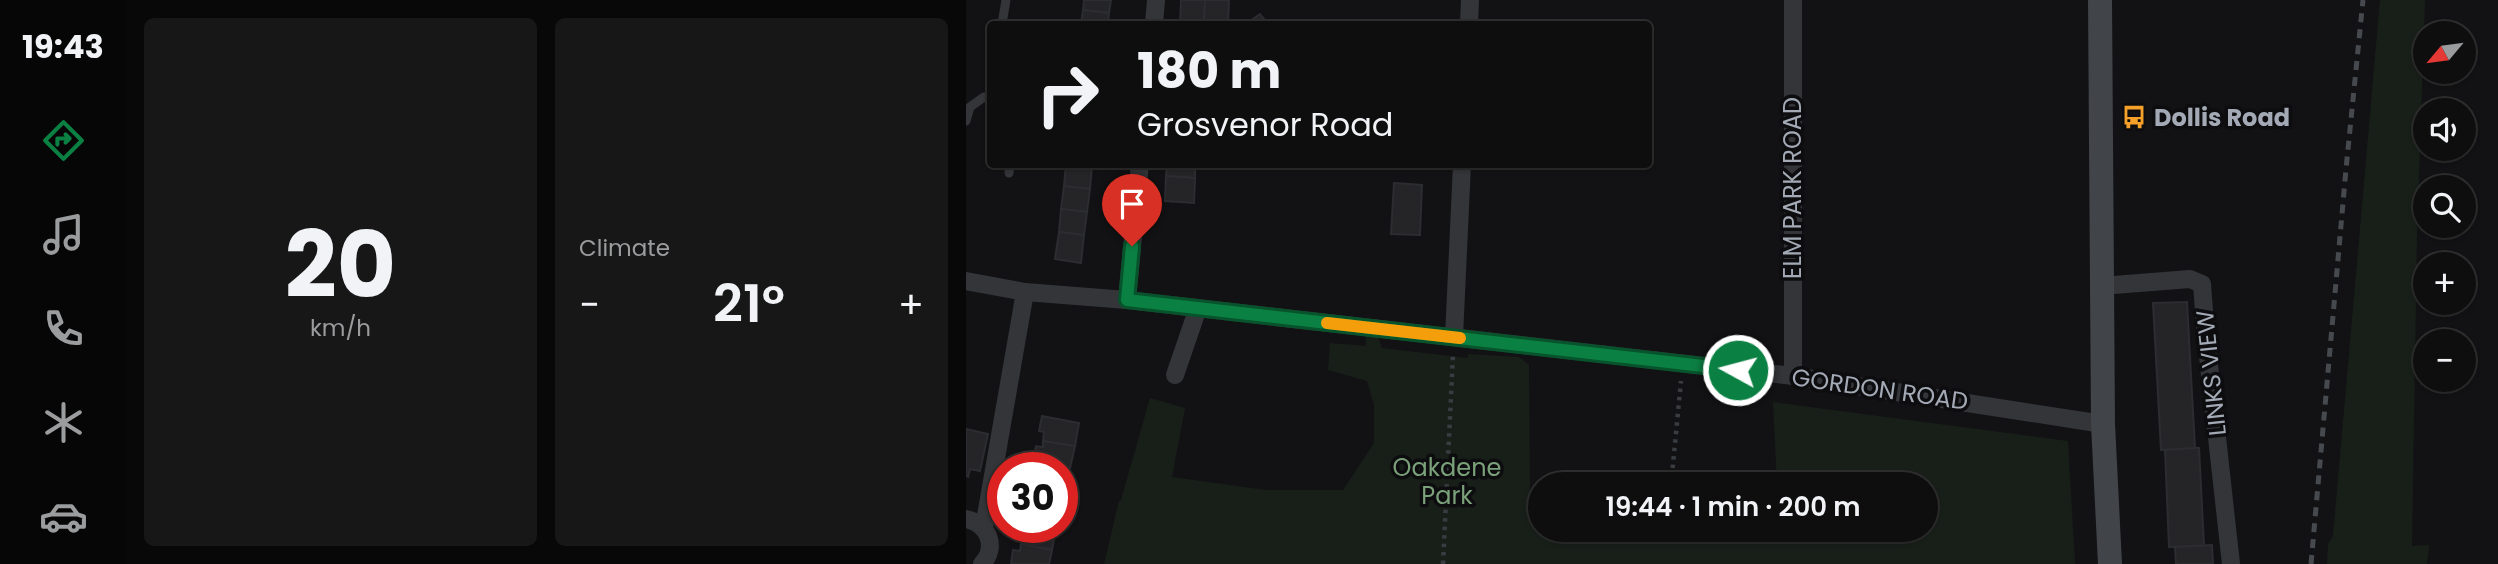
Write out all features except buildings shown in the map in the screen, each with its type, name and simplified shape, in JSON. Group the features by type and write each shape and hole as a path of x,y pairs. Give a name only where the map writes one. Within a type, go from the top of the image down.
{"main road":[{"path":"2100,0 2103,424 2110,564"}],"street":[{"path":"1154,21 1156,0"},
{"path":"1469,21 1470,0"},
{"name":"ELM PARK ROAD","path":"1793,0 1793,376"},
{"path":"1127,300 1140,168"},
{"path":"1454,337 1462,168"},
{"name":"LINKS VIEW","path":"2101,286 2190,279 2202,284 2231,564"},
{"name":"GORDON ROAD","path":"966,281 1025,292 1127,300 1793,376 2103,424"},
{"path":"984,527 1025,292"},
{"path":"1175,375 1198,308"},
{"path":"966,519 978,522 984,527 990,543 990,552 982,564"}],"lane":[{"path":"1002,21 1006,0"},
{"path":"966,121 970,107 987,97"}],"path":[{"path":"1443,564 1454,337"},
{"path":"1672,472 1683,363"}],"green space":[{"path":"2380,0 2425,0 2424,21 2413,21 2413,84 2422,84 2422,98 2413,98 2413,161 2420,161 2419,175 2413,175 2413,238 2417,238 2417,252 2413,252 2413,315 2416,315 2416,329 2413,329 2412,546 2429,545 2427,564 2327,564 2328,544 2333,536"},
{"name":"Oakdene Park","path":"1366,335 1378,337 1382,348 1467,358 1469,354 1519,357 1529,365 1528,542 1938,542 1938,472 1776,472 1773,402 2068,441 2075,564 1104,564 1119,501 1150,398 1185,408 1172,477 1266,490 1343,490 1374,443 1374,405 1367,381 1328,370 1330,343 1366,346"}],"railway":[{"path":"2311,564 2363,0"}],"slow traffic":[{"path":"1327,323 1460,338"}],"place":[{"name":"Dollis Road","path":"2134,117"}],"route":[{"path":"1132,246 1127,300 1738,370"}]}
